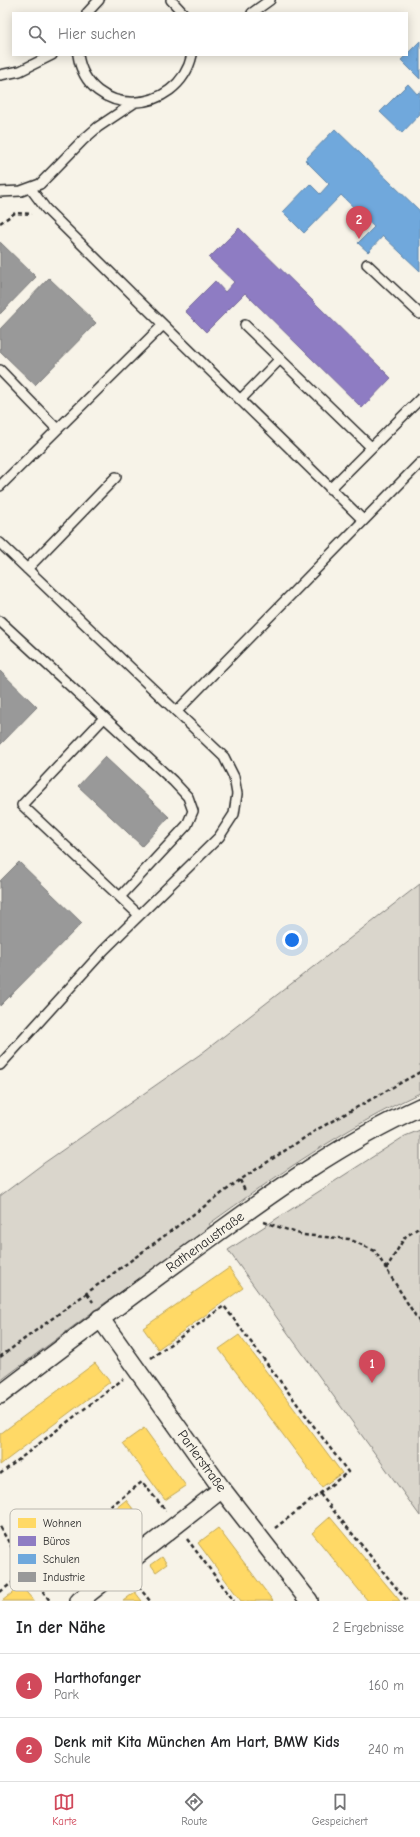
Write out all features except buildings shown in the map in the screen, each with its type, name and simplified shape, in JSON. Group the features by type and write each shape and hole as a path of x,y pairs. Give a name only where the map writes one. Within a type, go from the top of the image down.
{"street":[{"name":"Rathenaustraße","path":"0,1394 100,1318 253,1207 326,1158 374,1129 420,1107"},
{"name":"Parlerstraße","path":"100,1318 222,1489 308,1601"},
{"path":"142,1552 222,1489"},
{"path":"79,1601 92,1591"}],"lane":[{"path":"88,12 99,0"},
{"path":"171,0 182,12"},
{"path":"253,12 270,0"},
{"path":"0,75 20,72 50,56"},
{"path":"78,56 84,73 98,89 117,100 134,103 156,99 175,86 186,73 192,56"},
{"path":"1,194 21,192 40,184 83,140 98,127 134,103"},
{"path":"31,189 46,209 363,520"},
{"path":"367,264 420,314"},
{"path":"0,486 163,325"},
{"path":"245,325 371,447"},
{"path":"240,400 280,359"},
{"path":"0,370 57,429"},
{"path":"330,489 420,399"},
{"path":"177,711 420,463"},
{"path":"27,569 116,477"},
{"path":"0,543 224,757 234,777 237,794 234,814 219,837 104,950 0,1065"},
{"path":"0,621 173,781 188,797 193,811 187,825 120,897"},
{"path":"104,718 22,805 139,915"}],"path":[{"path":"0,223 15,213 31,213 36,218"},
{"path":"0,1357 240,1180 318,1129 420,1072"},
{"path":"261,1221 303,1235 349,1239 375,1251 420,1323"},
{"path":"386,1269 405,1237 420,1227"},
{"path":"0,1474 135,1369 224,1306 348,1472 260,1539"},
{"path":"107,1509 142,1482 234,1601"},
{"path":"320,1494 407,1601"},
{"path":"0,1527 10,1543"},
{"path":"0,1592 10,1584"},
{"path":"42,1591 50,1601"},
{"path":"142,1591 150,1601"}],"shaded area":[{"path":"420,884 420,1093 364,1121 260,1188 209,1224 212,1228 102,1305 0,1381 0,1196 44,1163 202,1053"},
{"path":"420,1130 420,1516 228,1250 405,1136"}],"place":[{"name":"Denk mit Kita München Am Hart, BMW Kids","path":"359,239"},
{"name":"Harthofanger","path":"372,1383"}]}
